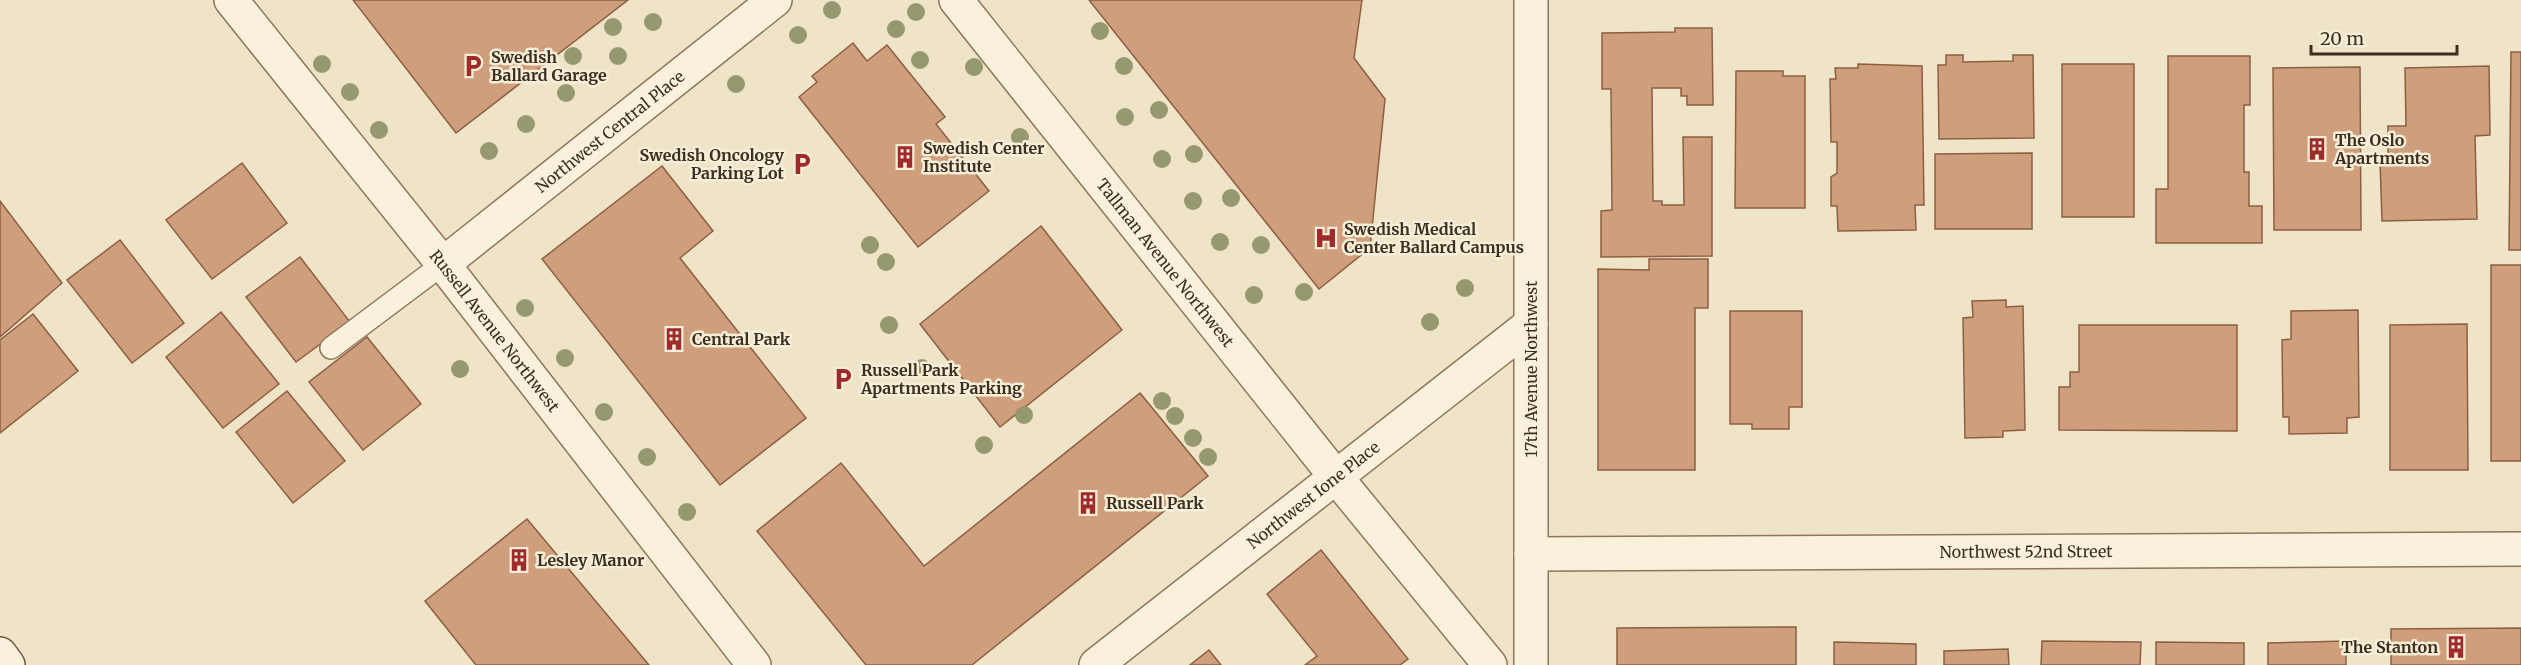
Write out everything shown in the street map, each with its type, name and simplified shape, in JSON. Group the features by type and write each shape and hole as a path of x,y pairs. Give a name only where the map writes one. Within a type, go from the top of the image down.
{"street":[{"name":"Russell Avenue Northwest","path":"231,0 443,264 754,665"},
{"name":"Northwest Central Place","path":"443,264 775,0"},
{"name":"Tallman Avenue Northwest","path":"956,0 1336,477 1490,665"},
{"name":"17th Avenue Northwest","path":"1531,0 1531,665"},
{"name":"Northwest Ione Place","path":"1096,665 1531,324"},
{"name":"Northwest 52nd Street","path":"1531,554 2521,549"},
{"path":"0,654 8,665"}],"lane":[{"path":"331,348 443,264"}],"building":[{"name":"Swedish Ballard Garage","path":"353,0 628,0 456,133"},
{"path":"1089,0 1362,0 1354,58 1385,99 1370,248 1319,289"},
{"path":"1675,28 1712,28 1713,105 1687,105 1687,96 1681,96 1681,88 1652,88 1653,201 1662,201 1662,205 1684,205 1683,137 1712,137 1712,256 1601,257 1601,211 1612,210 1611,89 1602,89 1602,33 1675,32"},
{"name":"Swedish Center Institute","path":"853,43 867,61 887,45 945,117 936,124 989,191 918,247 799,97 817,82 812,76"},
{"path":"2511,52 2521,52 2521,250 2509,250"},
{"path":"1946,55 1963,55 1963,62 2013,61 2013,55 2033,55 2034,138 1939,139 1938,65 1946,65"},
{"path":"2168,56 2250,56 2250,105 2244,105 2244,172 2249,172 2249,206 2262,206 2262,243 2156,243 2156,189 2168,189"},
{"path":"1858,64 1922,66 1924,205 1915,205 1916,230 1838,231 1837,206 1831,206 1831,177 1837,173 1837,142 1831,142 1830,79 1836,79 1835,68 1858,68"},
{"path":"2062,64 2134,64 2134,217 2062,217"},
{"path":"2489,66 2490,135 2475,136 2477,219 2382,221 2380,161 2388,161 2388,126 2406,126 2405,68"},
{"name":"The Oslo Apartments","path":"2360,67 2361,230 2274,230 2273,68"},
{"path":"1736,71 1783,71 1783,76 1805,76 1805,208 1735,208"},
{"path":"2032,153 2032,229 1935,229 1935,154"},
{"path":"242,163 287,223 212,279 166,220"},
{"name":"Central Park","path":"662,166 713,231 680,258 806,418 720,485 542,259"},
{"path":"0,201 62,283 0,337"},
{"path":"1041,226 1122,330 1000,427 920,324"},
{"path":"120,240 184,323 132,363 67,280"},
{"path":"300,257 350,322 296,362 246,297"},
{"path":"1649,259 1708,259 1708,308 1695,308 1695,470 1598,470 1598,269 1649,270"},
{"path":"2491,265 2521,265 2521,461 2491,461"},
{"path":"2006,300 2006,307 2023,306 2025,430 2003,431 2003,437 1965,438 1963,318 1973,317 1972,301"},
{"path":"2358,310 2359,417 2347,418 2347,433 2289,434 2289,417 2283,417 2282,340 2291,339 2291,311"},
{"path":"1730,311 1802,311 1802,407 1789,407 1789,429 1752,429 1752,424 1730,424"},
{"path":"221,312 279,384 223,428 166,357"},
{"path":"33,314 78,371 0,433 0,340"},
{"path":"2467,324 2468,470 2390,470 2390,325"},
{"path":"2079,325 2237,325 2237,431 2059,430 2059,387 2070,387 2070,372 2079,372"},
{"path":"367,337 421,404 363,450 309,382"},
{"path":"287,391 345,461 293,503 236,432"},
{"name":"Russell Park","path":"1140,393 1208,476 972,665 866,665 757,531 841,463 924,566"},
{"name":"Lesley Manor","path":"527,519 649,665 476,665 425,601"},
{"path":"1321,550 1408,659 1400,665 1305,665 1317,656 1267,594"},
{"path":"1796,627 1796,665 1617,665 1617,628"},
{"name":"The Stanton","path":"2521,628 2521,665 2391,665 2391,629"},
{"path":"2042,641 2141,642 2140,665 2041,665"},
{"path":"2346,641 2346,665 2268,665 2268,643"},
{"path":"1834,642 1916,644 1916,665 1834,665"},
{"path":"2156,642 2244,643 2244,665 2156,665"},
{"path":"2008,649 2009,665 1944,665 1944,651"},
{"path":"1209,650 1221,665 1190,665"}],"place":[{"name":"Swedish Ballard Garage","path":"473,66"},
{"name":"The Oslo Apartments","path":"2317,149"},
{"name":"Swedish Center Institute","path":"905,157"},
{"name":"Swedish Oncology Parking Lot","path":"802,164"},
{"name":"Swedish Medical Center Ballard Campus","path":"1326,238"},
{"name":"Central Park","path":"674,339"},
{"name":"Russell Park Apartments Parking","path":"843,379"},
{"name":"Russell Park","path":"1088,503"},
{"name":"Lesley Manor","path":"519,560"},
{"name":"The Stanton","path":"2456,647"}]}
